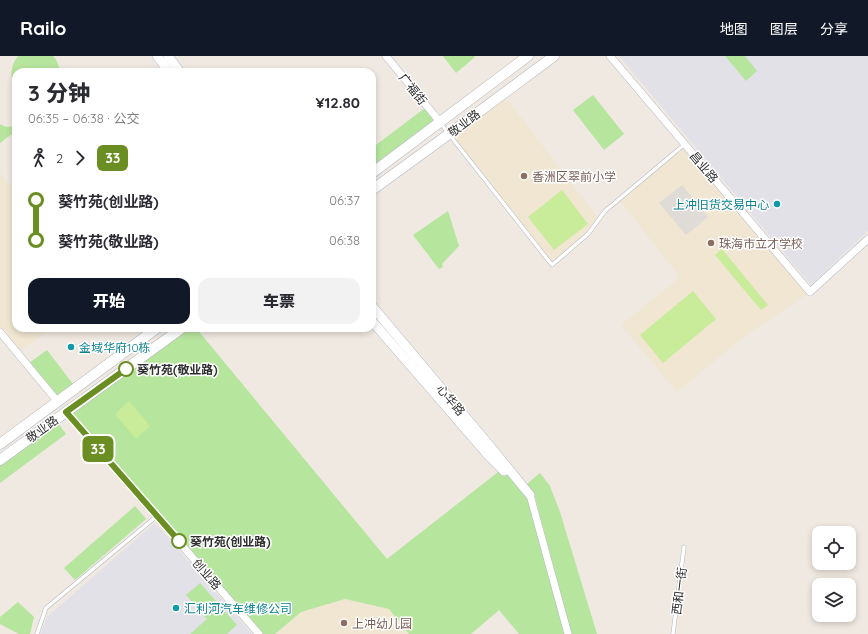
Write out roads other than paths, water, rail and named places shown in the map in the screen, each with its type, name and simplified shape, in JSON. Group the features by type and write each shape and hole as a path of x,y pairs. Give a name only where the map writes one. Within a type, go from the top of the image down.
{"main road":[{"name":"敬业路","path":"376,170 528,56"},
{"name":"敬业路","path":"376,187 554,56"},
{"name":"敬业路","path":"0,444 152,332"},
{"name":"敬业路","path":"0,460 176,332"}],"street":[{"path":"157,56 167,68"},
{"path":"168,56 177,68"},
{"name":"广福街","path":"386,56 440,122"},
{"name":"昌业路","path":"610,56 810,292 868,239"},
{"name":"心华路","path":"376,311 530,495 568,634"},
{"name":"心华路","path":"376,325 488,455 530,495"},
{"name":"创业路","path":"0,332 66,412 259,634"}],"lane":[{"path":"440,122 552,265 588,234 605,211 685,144"},
{"path":"37,634 46,608 156,516"},
{"name":"西和一街","path":"673,634 684,548"}],"place":[{"name":"香洲区翠前小学","path":"524,176"},
{"name":"上冲旧货交易中心","path":"777,204"},
{"name":"珠海市立才学校","path":"711,243"},
{"name":"金域华府10栋","path":"71,347"},
{"name":"葵竹苑(敬业路)","path":"126,369"},
{"name":"葵竹苑(创业路)","path":"179,541"},
{"name":"汇利河汽车维修公司","path":"176,608"},
{"name":"上冲幼儿园","path":"344,623"}]}
